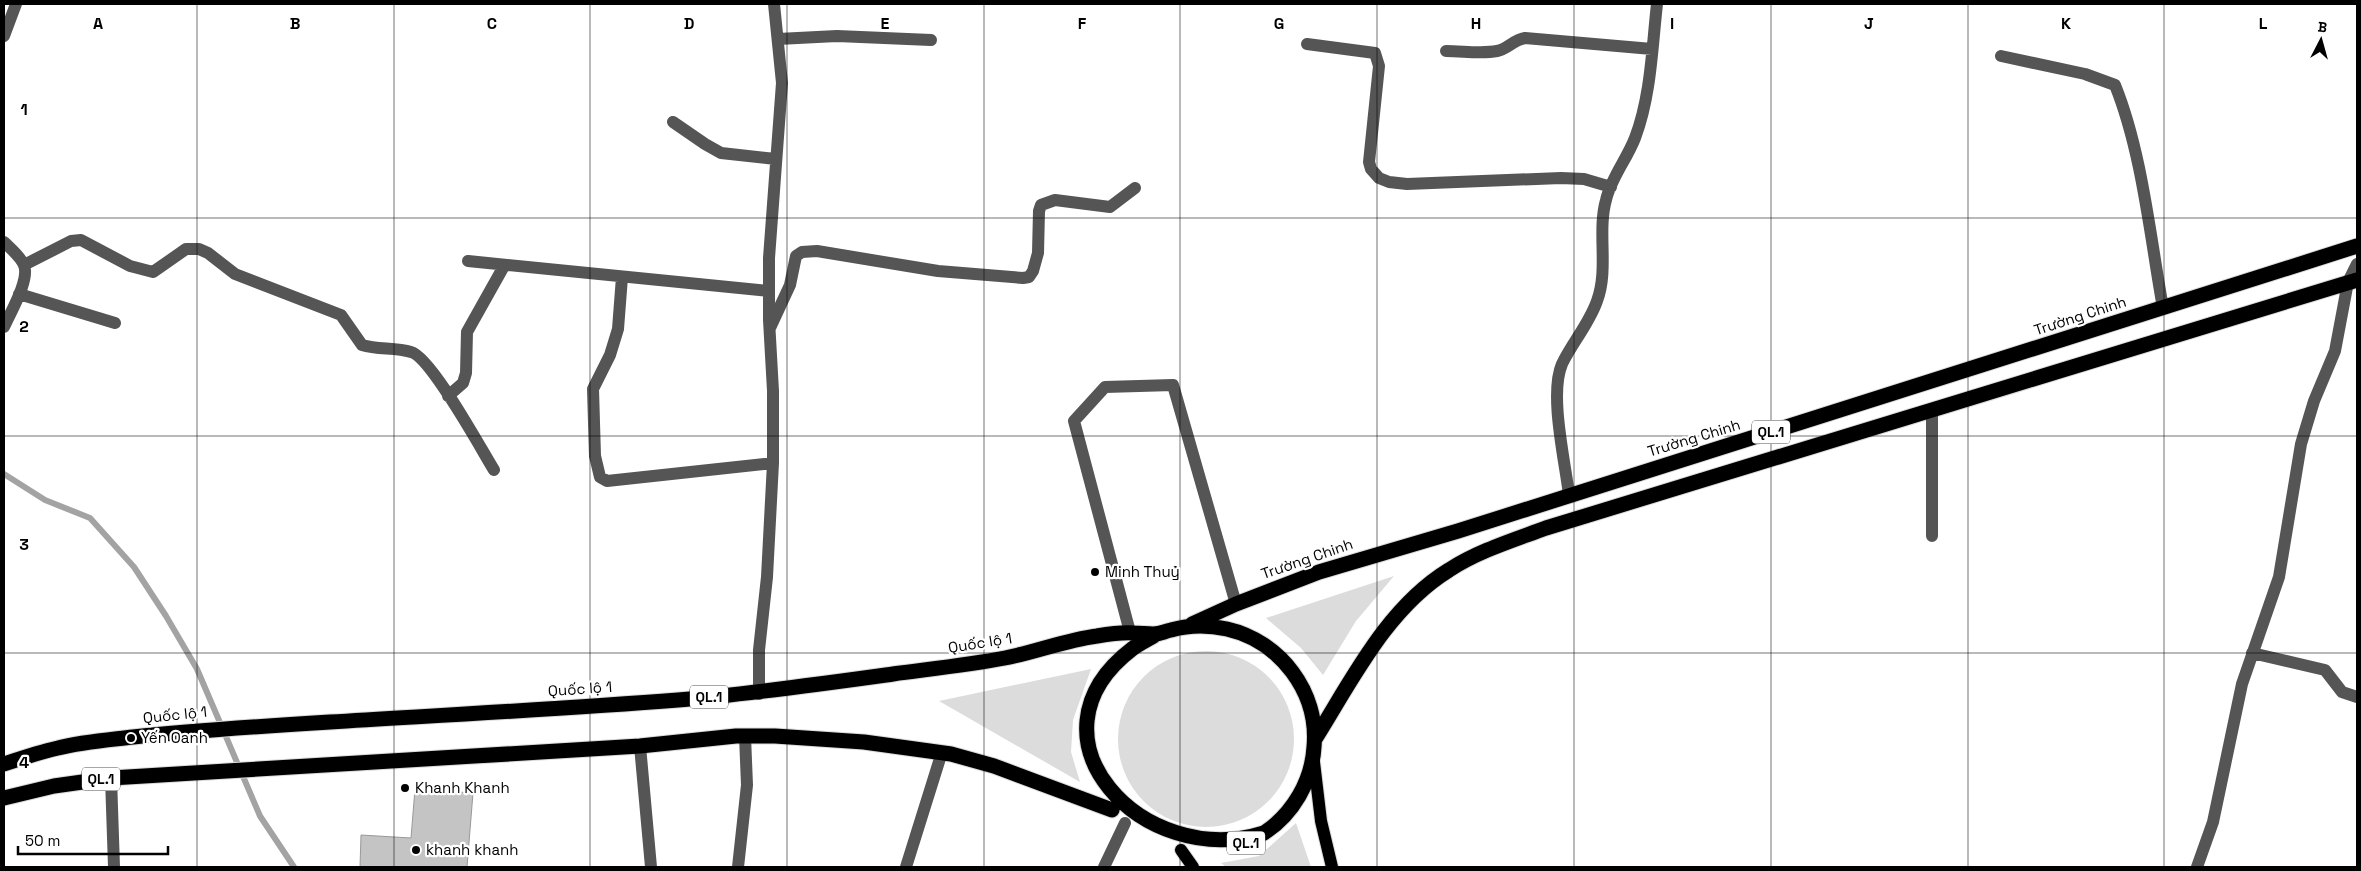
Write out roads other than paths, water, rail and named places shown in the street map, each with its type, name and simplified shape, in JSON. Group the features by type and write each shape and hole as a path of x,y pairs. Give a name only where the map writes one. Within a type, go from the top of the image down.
{"highway":[{"name":"Trường Chinh","path":"1188,626 1236,604 1319,572 2357,246"},
{"name":"QL.1","path":"1315,739 1348,684 1378,640 1406,606 1448,570 1481,554 1546,528 2353,281"},
{"name":"QL.1","path":"1138,832 1125,823 1112,810 1098,788 1090,763 1087,737 1091,711 1100,687 1114,665 1134,647 1157,634 1188,626 1216,627 1250,637 1268,648 1284,662 1298,679 1307,697 1313,718 1315,739 1313,760 1307,781 1297,800 1283,818 1266,832 1247,843 1225,850 1203,852 1181,850 1166,845"},
{"name":"Quốc lộ 1","path":"4,764 58,748 195,730 558,709 759,694 1007,657 1091,637 1130,632 1157,634"},
{"name":"QL.1","path":"4,798 54,786 111,778 640,746 745,736 827,738 942,752 994,766 1112,810"}],"main road":[{"path":"1313,760 1321,821 1332,867"},
{"path":"1181,850 1193,867"}],"street":[{"path":"4,36 16,4"},
{"path":"759,694 759,650 767,577 773,463 769,258 782,83 774,4"},
{"path":"1569,495 1557,402 1558,376 1562,364 1597,301 1602,280 1606,200 1610,186 1629,151 1639,126 1652,49 1657,4"},
{"path":"778,39 837,36 931,40"},
{"path":"1446,51 1497,51 1506,48 1516,39 1525,38 1652,49"},
{"path":"1307,44 1375,54 1379,66 1368,162 1379,178 1388,182 1440,184 1584,179 1610,186"},
{"path":"2000,56 2085,74 2115,85 2125,109 2163,308"},
{"path":"673,122 721,153 775,159"},
{"path":"770,330 790,285 796,256 802,252 817,251 938,271 1029,277 1036,265 1039,211 1042,205 1055,200 1110,207 1135,188"},
{"path":"24,264 71,241 81,240 130,266 154,272 186,249 199,249 208,253 235,274 341,315 362,345 411,352 419,355 448,396 494,470"},
{"path":"4,242 24,264 26,272 19,294 5,321"},
{"path":"468,261 622,278 769,291"},
{"path":"2197,867 2213,822 2242,684 2279,577 2301,444 2314,401 2335,351 2357,264"},
{"path":"448,396 463,383 466,373 467,332 504,266"},
{"path":"622,278 618,329 610,355 593,389 595,456 600,477 607,481 773,463"},
{"path":"19,294 116,323"},
{"path":"1130,632 1074,421 1105,387 1173,385 1236,604"},
{"path":"1932,410 1932,536"},
{"path":"2252,653 2325,670 2342,692 2357,697"},
{"path":"738,867 747,785 748,763 745,736"},
{"path":"640,746 651,867"},
{"path":"906,867 942,752"},
{"path":"111,778 114,867"},
{"path":"1104,867 1125,823"}],"waterway":[{"path":"4,474 45,500 90,518 134,567 197,669 260,816 294,867"}],"place":[{"name":"Minh Thuỷ","path":"1095,572"},
{"name":"Yến Oanh","path":"131,738"},
{"name":"Khanh Khanh","path":"405,788"},
{"name":"khanh khanh","path":"416,850"}]}
